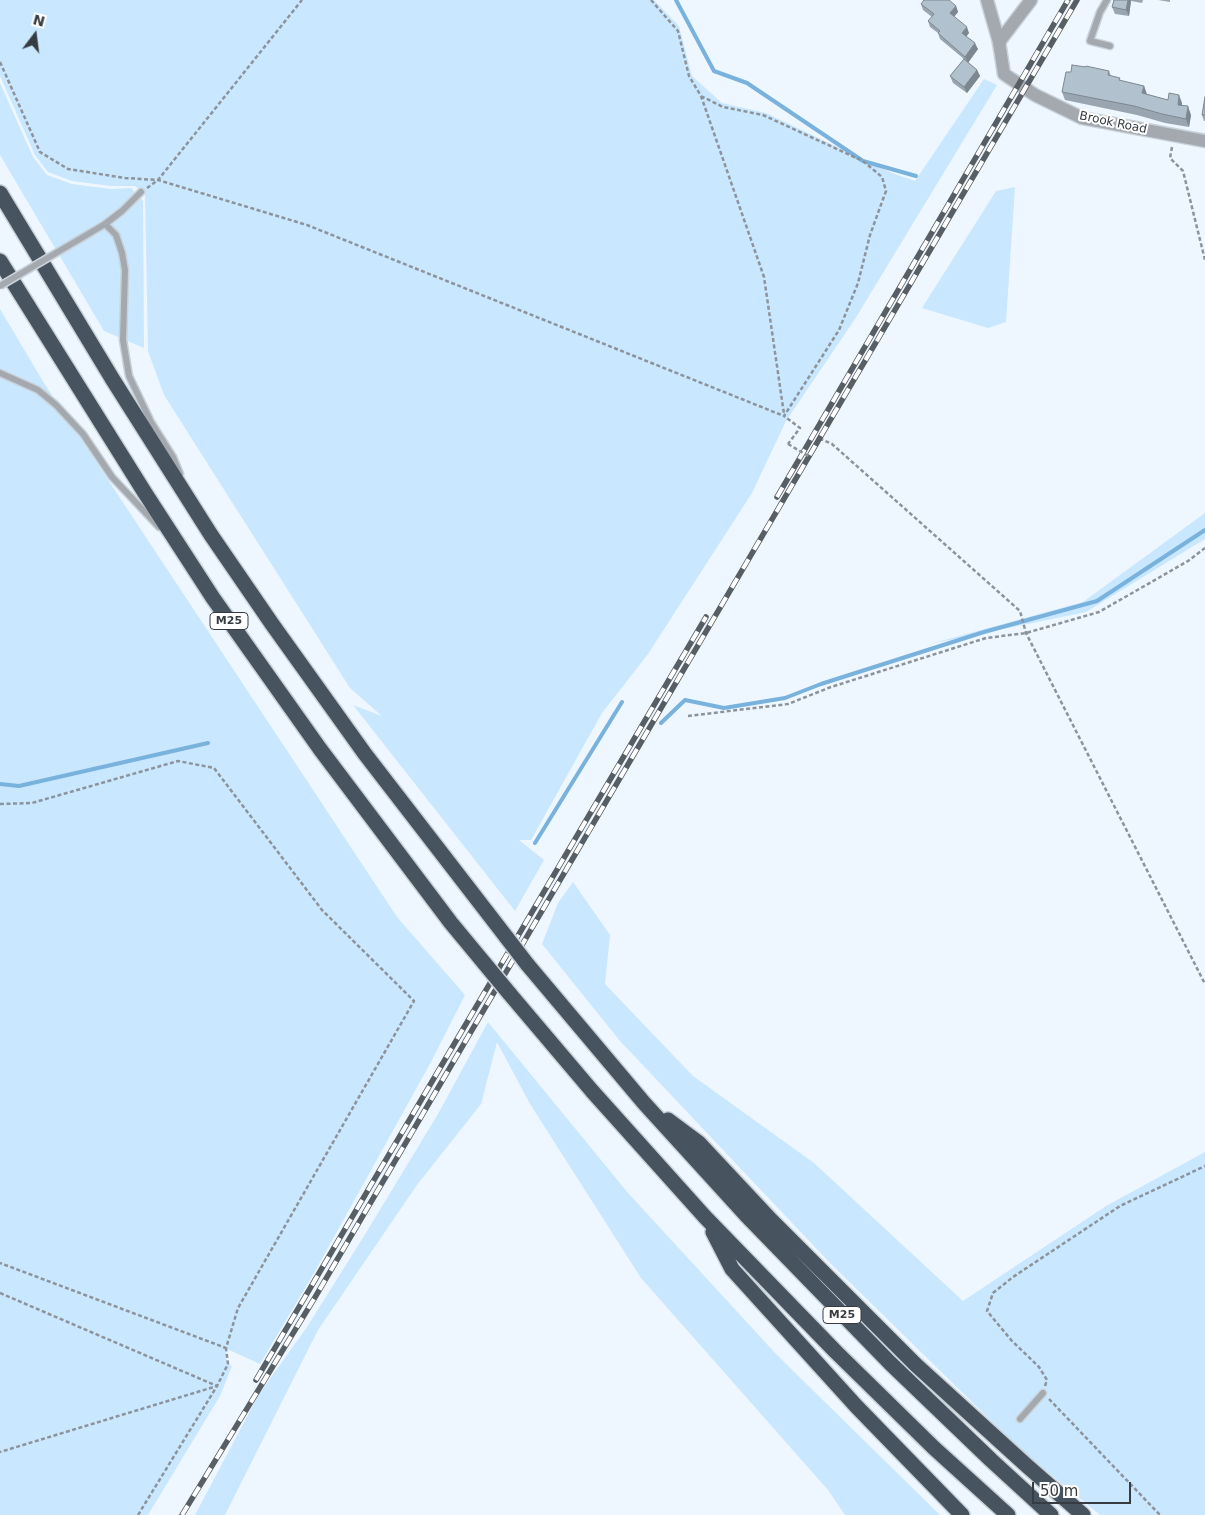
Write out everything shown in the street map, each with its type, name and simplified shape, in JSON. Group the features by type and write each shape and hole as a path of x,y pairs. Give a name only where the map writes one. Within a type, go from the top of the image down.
{"highway":[{"name":"M25","path":"0,192 108,373 190,503 272,624 324,698 527,964 644,1103 746,1215 841,1314 962,1433 1051,1515"},
{"name":"M25","path":"0,261 181,550 255,659 320,749 451,922 592,1091 705,1217 836,1352 920,1434 1008,1515"},
{"path":"644,1103 699,1143 771,1220 916,1365 1018,1459 1083,1515"},
{"path":"705,1217 732,1269 856,1406 962,1515"}],"street":[{"name":"Brook Road","path":"987,0 999,42 1004,74 1035,95 1082,118 1205,141"},
{"path":"999,42 1032,0"}],"lane":[{"path":"1107,0 1100,12 1090,41 1110,46"},
{"path":"0,286 105,224 122,211 141,192"},
{"path":"105,224 116,235 122,252 125,270 123,340 130,376 151,422 173,457 190,503"},
{"path":"0,372 38,390 56,405 84,434 112,477 181,550"},
{"path":"1020,1419 1043,1393"}],"path":[{"path":"141,192 158,180 302,0"},
{"path":"650,0 678,31 689,76 701,96 764,277 784,416"},
{"path":"0,62 40,152 68,169 125,178 158,180 307,225 784,416 800,428 788,444 810,457 821,439 832,444 1020,611 1026,633 1205,984"},
{"path":"701,96 722,107 763,115 863,161 882,177 886,191 870,235 858,283 840,330 784,416"},
{"path":"1175,135 1170,158 1183,171 1205,260"},
{"path":"688,716 788,704 831,687 986,638 1026,633 1099,612 1188,561 1205,548"},
{"path":"0,804 32,804 178,761 214,768 322,910 414,1001 238,1308 226,1348 228,1364 218,1386 138,1515"},
{"path":"1160,1515 1043,1393 1047,1380 1039,1367 1012,1342 987,1311 993,1293 1013,1277 1120,1206 1205,1166"},
{"path":"0,1263 226,1348"},
{"path":"0,1293 218,1386"},
{"path":"0,1452 218,1386"}],"shaded area":[{"path":"0,0 654,0 679,26 692,76 722,103 766,113 892,173 915,181 984,79 997,85 855,319 786,421 752,493 648,654 602,713 531,840 519,840 544,860 515,911 353,705 382,716 350,688 164,395 148,351 145,194 135,186 111,186 72,181 48,172 35,155 0,76"},
{"path":"0,83 33,157 47,175 72,184 111,189 131,188 143,201 144,348 104,331 0,155"},
{"path":"1015,187 1006,322 988,328 922,308 996,191"},
{"path":"0,309 44,383 397,917 465,995 431,1062 314,1273 260,1364 227,1349 225,1343 227,1364 232,1366 220,1396 148,1515 0,1515"},
{"path":"1205,513 1205,539 1086,612 930,644 1083,602"},
{"path":"573,882 610,935 605,984 693,1076 814,1163 963,1301 1106,1206 1205,1152 1205,1515 1100,1515 1020,1449 830,1263 620,1041 542,944 558,903"},
{"path":"488,1022 628,1193 777,1355 940,1515 845,1515 828,1490 641,1278 530,1104 497,1042 481,1104 417,1185 318,1330 225,1515 195,1515 259,1394 307,1327 364,1236 438,1114"}],"building":[{"path":"924,0 949,0 956,6 950,13 967,27 962,33 975,43 965,57 938,33 940,31 928,21 934,14 921,4"},
{"path":"1114,0 1128,0 1126,10 1112,7"},
{"path":"964,59 977,70 964,87 950,76"},
{"path":"1072,65 1109,71 1108,75 1120,78 1119,80 1144,86 1142,93 1168,100 1169,93 1179,95 1178,105 1188,106 1186,119 1134,106 1062,92 1066,72 1071,72"},
{"path":"1205,97 1205,115 1202,115"}],"waterway":[{"path":"676,0 714,71 747,83 863,161 916,176"},
{"path":"661,723 685,700 724,708 785,698 821,684 984,632 1097,601 1205,530"},
{"path":"535,843 622,702"},
{"path":"0,784 19,786 208,743"}],"railway":[{"path":"777,497 1068,0"},
{"path":"182,1515 314,1299 1077,0"},
{"path":"256,1380 706,617"}]}
